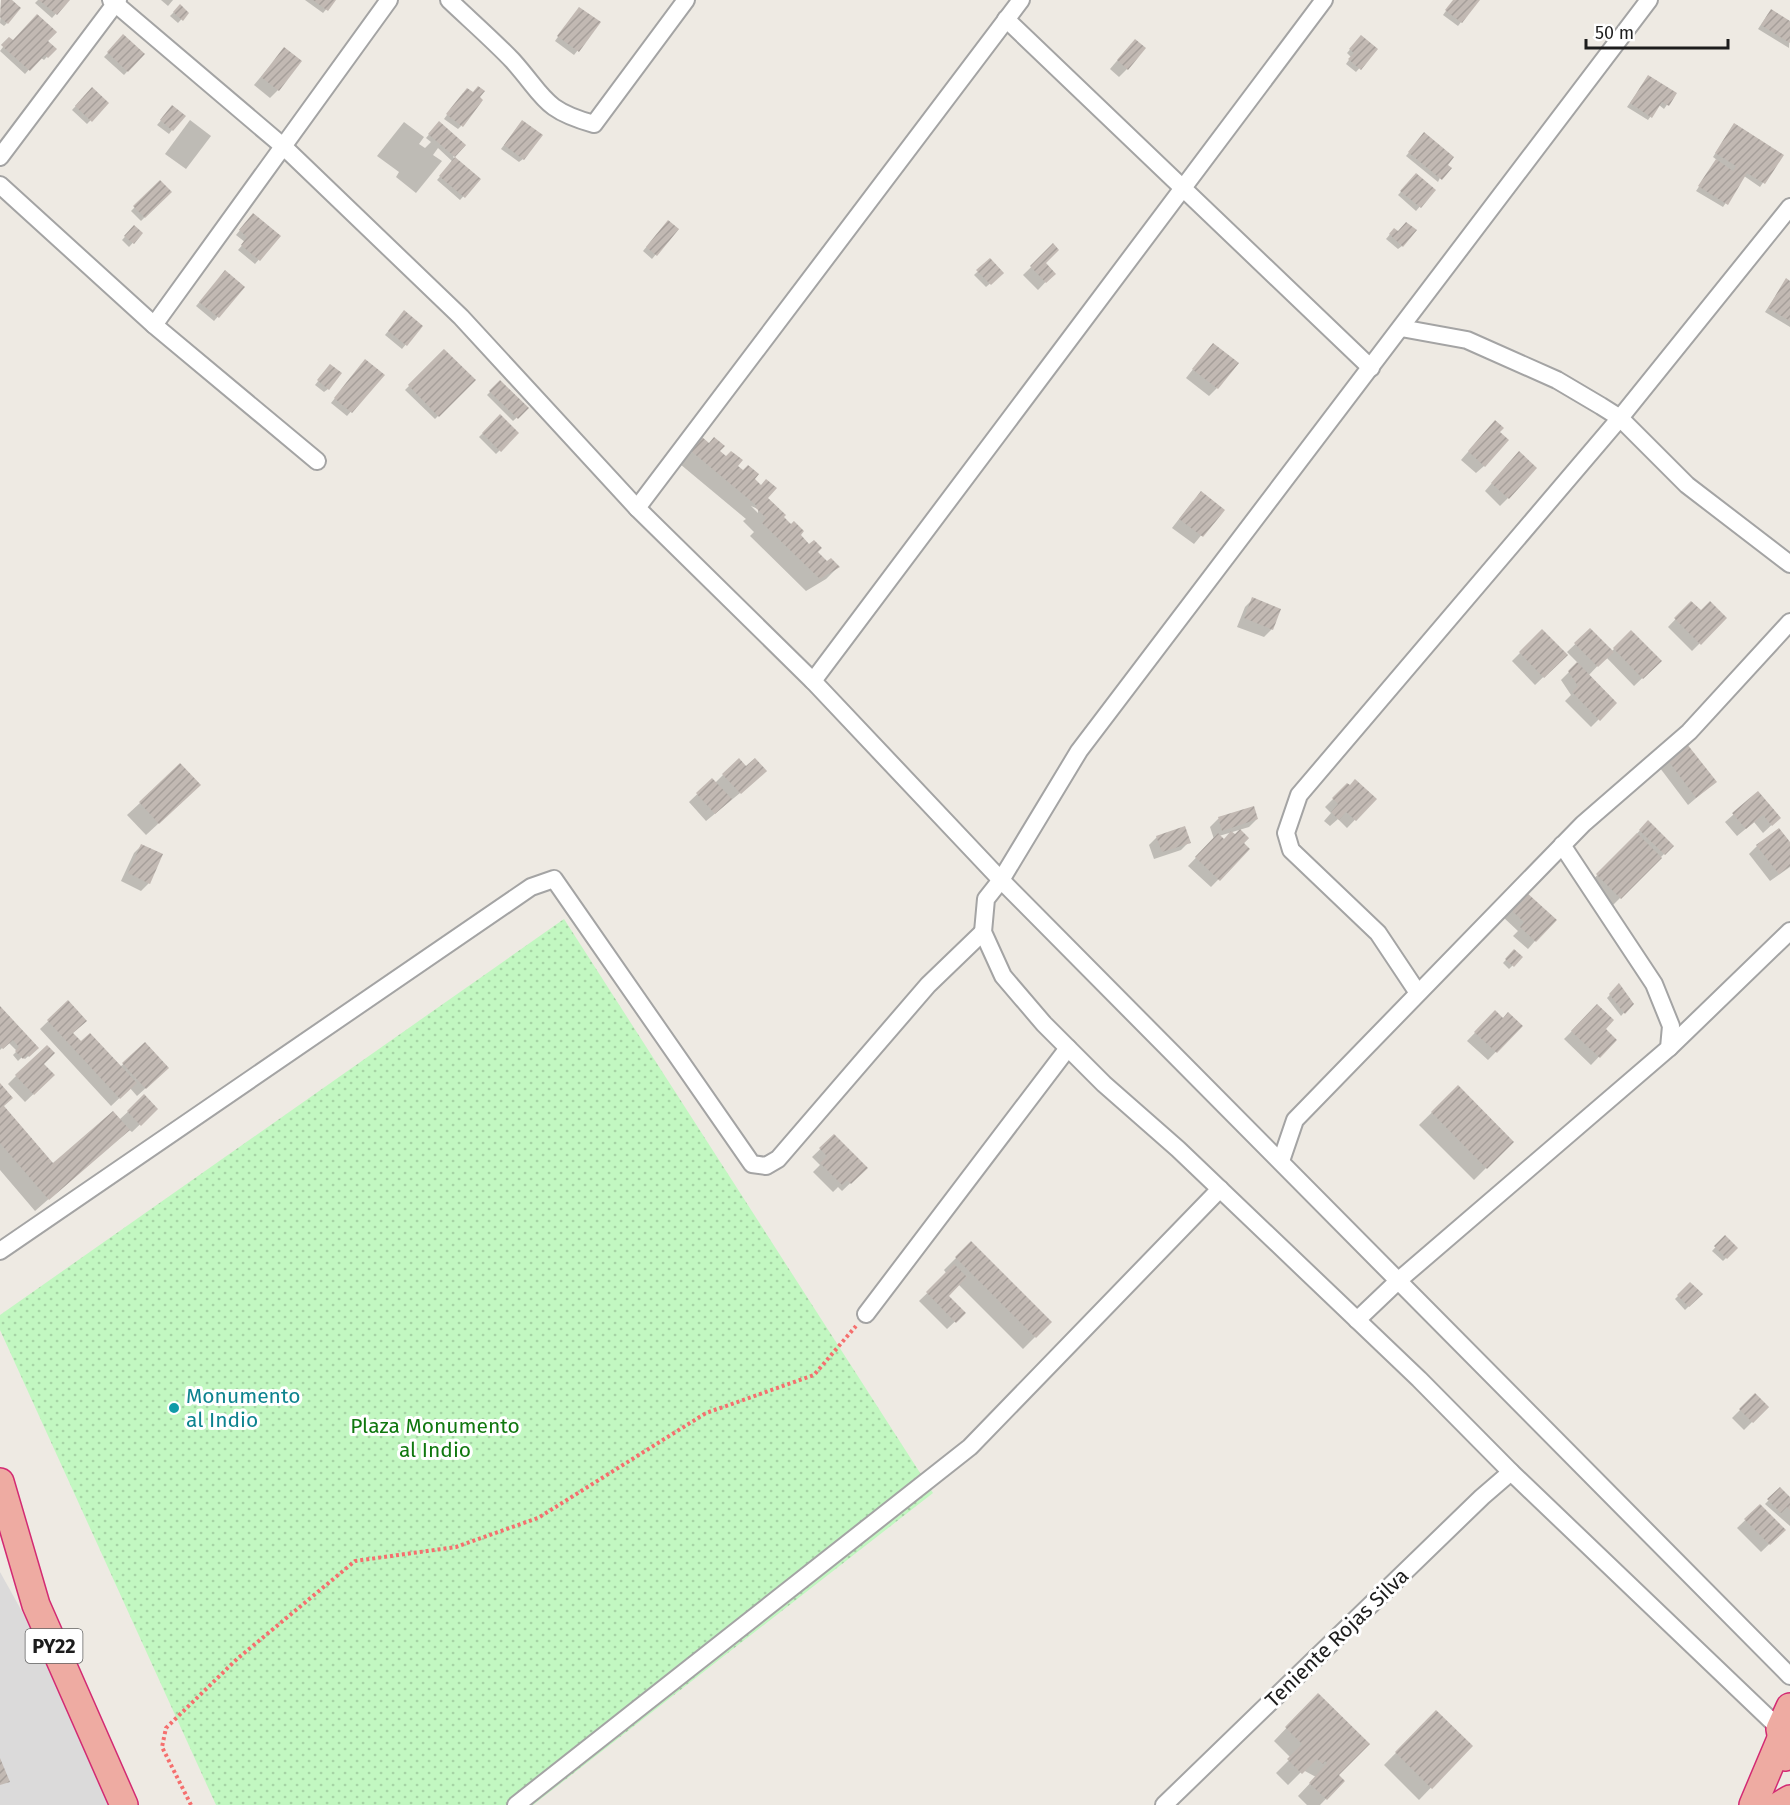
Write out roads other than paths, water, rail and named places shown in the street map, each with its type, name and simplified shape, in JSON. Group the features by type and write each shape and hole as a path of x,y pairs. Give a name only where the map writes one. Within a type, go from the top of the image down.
{"highway":[{"name":"PY22","path":"0,1482 36,1605 123,1805"},
{"path":"1783,1726 1790,1766"},
{"path":"1753,1805 1783,1726"},
{"path":"1780,1805 1790,1798"}],"street":[{"path":"154,325 389,0"},
{"path":"449,0 513,62 539,96 564,116 594,123 686,0"},
{"path":"637,508 1021,0"},
{"path":"813,681 1324,0"},
{"path":"1649,0 1079,751 1001,880 986,899 983,933 1003,976 1068,1048 1357,1320 1511,1472 1783,1726"},
{"path":"0,157 115,1 284,147 461,317 637,508 813,681 1001,880 1790,1676"},
{"path":"1006,19 1371,368"},
{"path":"0,185 154,325 317,461"},
{"path":"1418,993 1378,933 1291,850 1286,832 1299,795 1620,418 1790,207"},
{"path":"1401,328 1467,340 1557,380 1620,418 1687,484 1790,564"},
{"path":"1281,1161 1295,1120 1583,824 1689,732 1790,622"},
{"path":"1562,845 1654,984 1671,1026 1669,1048"},
{"path":"0,1251 531,887 554,879 752,1164 766,1166 778,1159 928,985 983,933"},
{"path":"1357,1320 1399,1280 1669,1048 1790,931"},
{"path":"866,1314 1068,1048"},
{"path":"516,1805 970,1447 1220,1189"},
{"name":"Teniente Rojas Silva","path":"1164,1805 1482,1497 1511,1472"}],"place":[{"name":"Monumento al Indio","path":"174,1408"}],"park label":[{"name":"Plaza Monumento al Indio","path":"435,1438"}]}
